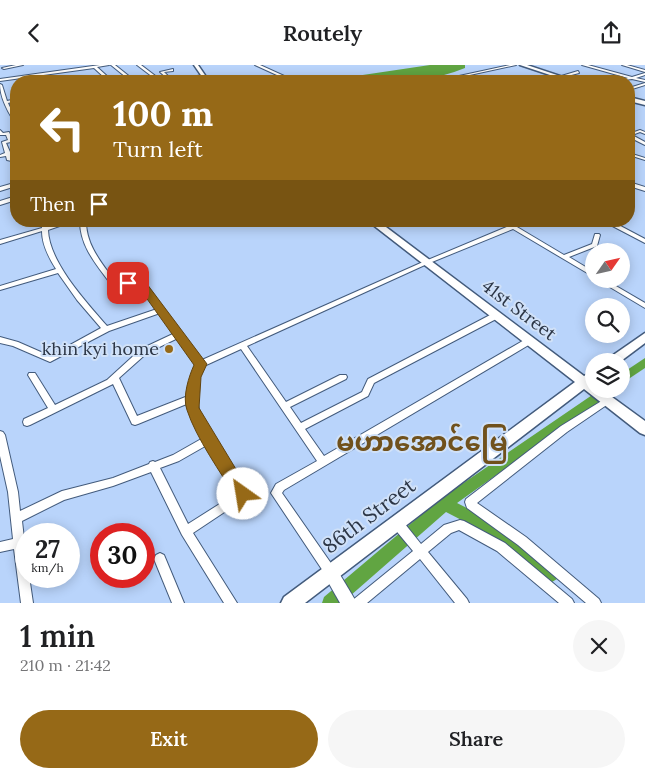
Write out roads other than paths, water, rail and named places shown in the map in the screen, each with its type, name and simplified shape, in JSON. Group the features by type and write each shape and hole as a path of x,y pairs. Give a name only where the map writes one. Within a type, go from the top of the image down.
{"main road":[{"path":"522,65 554,75"},
{"name":"41st Street","path":"380,227 495,316 585,378"},
{"path":"624,353 645,337"},
{"name":"86th Street","path":"290,603 334,578 585,384"},
{"name":"41st Street","path":"606,399 645,429"}],"street":[{"path":"3,67 21,65"},
{"path":"72,65 77,69"},
{"path":"38,75 107,65"},
{"path":"113,65 126,75"},
{"path":"139,65 152,75"},
{"path":"169,65 178,75"},
{"path":"257,65 277,75"},
{"path":"466,75 514,65"},
{"path":"584,65 621,75"},
{"path":"624,65 645,72"},
{"path":"592,67 605,66"},
{"path":"95,67 104,75"},
{"path":"165,75 162,72 172,70"},
{"path":"65,71 67,75"},
{"path":"567,75 578,72"},
{"path":"0,85 9,110 0,111"},
{"path":"6,102 10,101"},
{"path":"0,123 3,129 0,131 1,134 8,133 4,144 8,156"},
{"path":"0,156 8,156"},
{"path":"0,161 8,156"},
{"path":"0,184 10,181"},
{"path":"0,242 52,227"},
{"path":"82,227 89,248 112,282 144,286 201,364"},
{"path":"186,531 243,494 192,409 194,377 201,364 425,263 511,227"},
{"path":"515,227 585,270"},
{"path":"618,227 645,241"},
{"path":"46,229 45,236 61,271 81,301 106,329"},
{"path":"564,257 595,245 597,235"},
{"path":"0,288 61,271"},
{"path":"615,288 645,306"},
{"path":"0,340 15,344 50,359 106,329 161,310"},
{"path":"299,428 365,394 371,381 495,316"},
{"path":"27,422 115,378 144,351 178,335"},
{"path":"349,603 276,493 280,487 529,341"},
{"path":"242,345 323,462"},
{"path":"32,375 53,409"},
{"path":"284,406 343,377"},
{"path":"115,378 135,421 192,398"},
{"path":"595,603 530,547 471,505 470,501 606,399"},
{"path":"0,435 17,523"},
{"path":"16,518 62,497 113,482 176,458 209,439"},
{"path":"154,465 186,531 231,603"},
{"path":"358,603 448,529 460,525 501,547 568,603"},
{"path":"401,527 463,603"},
{"path":"0,547 15,544"},
{"path":"160,559 178,603"},
{"path":"26,588 28,603"}],"waterway":[{"path":"630,373 645,362"},
{"path":"445,504 596,398"},
{"path":"330,603 445,504"},
{"path":"445,504 505,535 552,574"}],"place":[{"name":"khin kyi home","path":"169,349"}],"district":[{"name":"မဟာအောင်မြေ","path":"422,442"}]}
